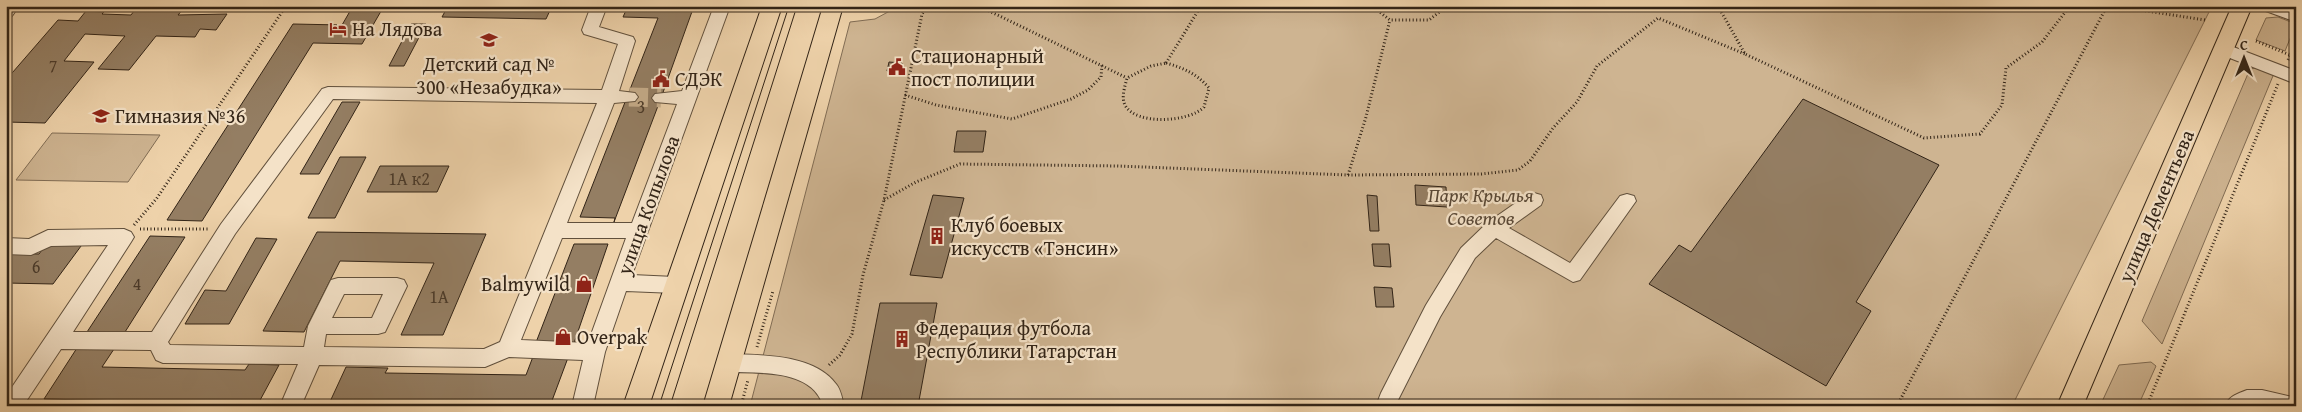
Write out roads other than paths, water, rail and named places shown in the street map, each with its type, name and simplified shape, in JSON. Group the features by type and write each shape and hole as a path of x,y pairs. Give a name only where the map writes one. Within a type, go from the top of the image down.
{"main road":[{"path":"636,406 772,6"},
{"path":"716,406 833,6"},
{"name":"улица Дементьева","path":"2070,406 2242,6"}],"street":[{"path":"6,12 11,6"},
{"path":"508,348 608,97 627,41 590,30 599,6"},
{"name":"улица Копылова","path":"582,406 595,352 619,283 722,6"},
{"path":"2269,6 2296,16"},
{"path":"2223,49 2289,76"},
{"path":"158,341 228,229 328,93 629,97"},
{"path":"661,98 688,97"},
{"path":"1388,406 1388,399 1451,278 1468,253 1494,228 1534,200"},
{"path":"1494,228 1573,274 1627,201"},
{"path":"555,230 638,231"},
{"path":"6,246 31,247 48,238 124,237 11,406"},
{"path":"619,283 676,285"},
{"path":"290,406 312,356 318,326"},
{"path":"56,340 158,341"},
{"path":"158,341 163,354 485,358 508,348 595,352"},
{"path":"811,374 827,386 834,406"},
{"path":"2234,406 2240,401 2250,399 2292,406"}],"lane":[{"path":"728,363 761,364 811,374"}],"tunnel":[{"path":"629,97 661,98"}],"tram line":[{"path":"659,406 789,6"},
{"path":"670,406 797,6"}],"place":[{"name":"На Лядова","path":"338,29"},
{"name":"Детский сад № 300 «Незабудка»","path":"489,40"},
{"name":"Стационарный пост полиции","path":"897,67"},
{"name":"СДЭК","path":"661,79"},
{"name":"Гимназия №36","path":"101,116"},
{"name":"Клуб боевых искусств «Тэнсин»","path":"937,236"},
{"name":"Balmywild","path":"584,284"},
{"name":"Overpak","path":"563,337"},
{"name":"Федерация футбола Республики Татарстан","path":"902,339"}],"park label":[{"name":"Парк Крылья Советов","path":"1481,206"}]}
